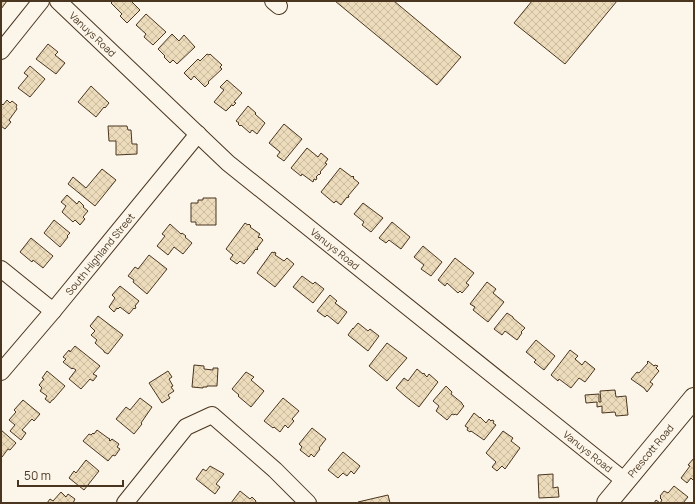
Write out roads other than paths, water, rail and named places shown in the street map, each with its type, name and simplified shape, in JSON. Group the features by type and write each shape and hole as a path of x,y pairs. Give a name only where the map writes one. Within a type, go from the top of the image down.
{"main road":[{"name":"Prescott Road","path":"607,503 694,398"}],"street":[{"path":"1,51 41,1"},
{"name":"Vanuys Road","path":"58,1 228,163 625,481"},
{"name":"South Highland Street","path":"1,372 198,134"},
{"path":"1,269 53,311"},
{"path":"124,503 186,428 212,415 275,470 308,503"}]}
